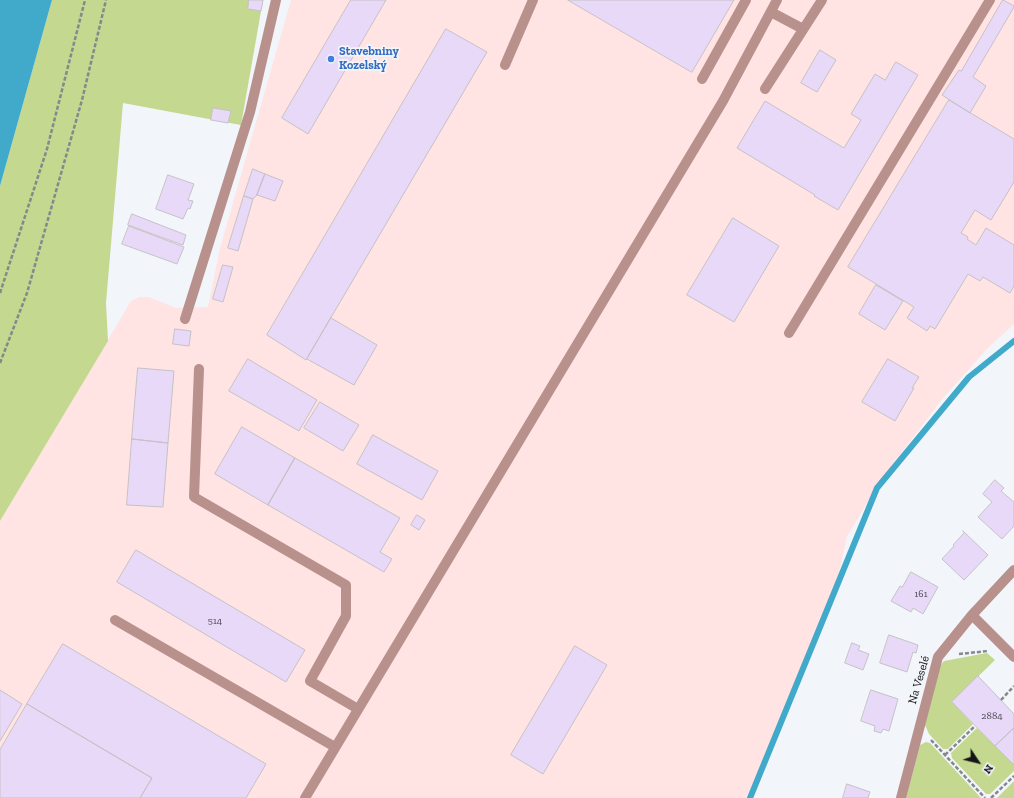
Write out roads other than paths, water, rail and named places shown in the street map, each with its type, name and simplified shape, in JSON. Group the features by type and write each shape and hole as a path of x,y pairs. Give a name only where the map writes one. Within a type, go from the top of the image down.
{"street":[{"path":"185,319 250,112 276,0"},
{"path":"505,65 533,0"},
{"path":"702,79 746,0"},
{"path":"305,798 722,101 777,0"},
{"path":"765,89 822,0"},
{"path":"789,333 990,0"},
{"path":"771,12 803,29"},
{"path":"198,369 194,497 346,585 346,616 310,681 358,709"},
{"name":"Na Veselé","path":"901,798 938,657 972,615 1014,570"},
{"path":"972,615 1014,657"},
{"path":"115,620 336,747"}],"water":[{"path":"0,0 52,0 0,186"}],"waterway":[{"path":"750,798 877,488 969,377 1014,341"}],"place":[{"name":"Stavebniny Kozelský","path":"331,59"}]}
